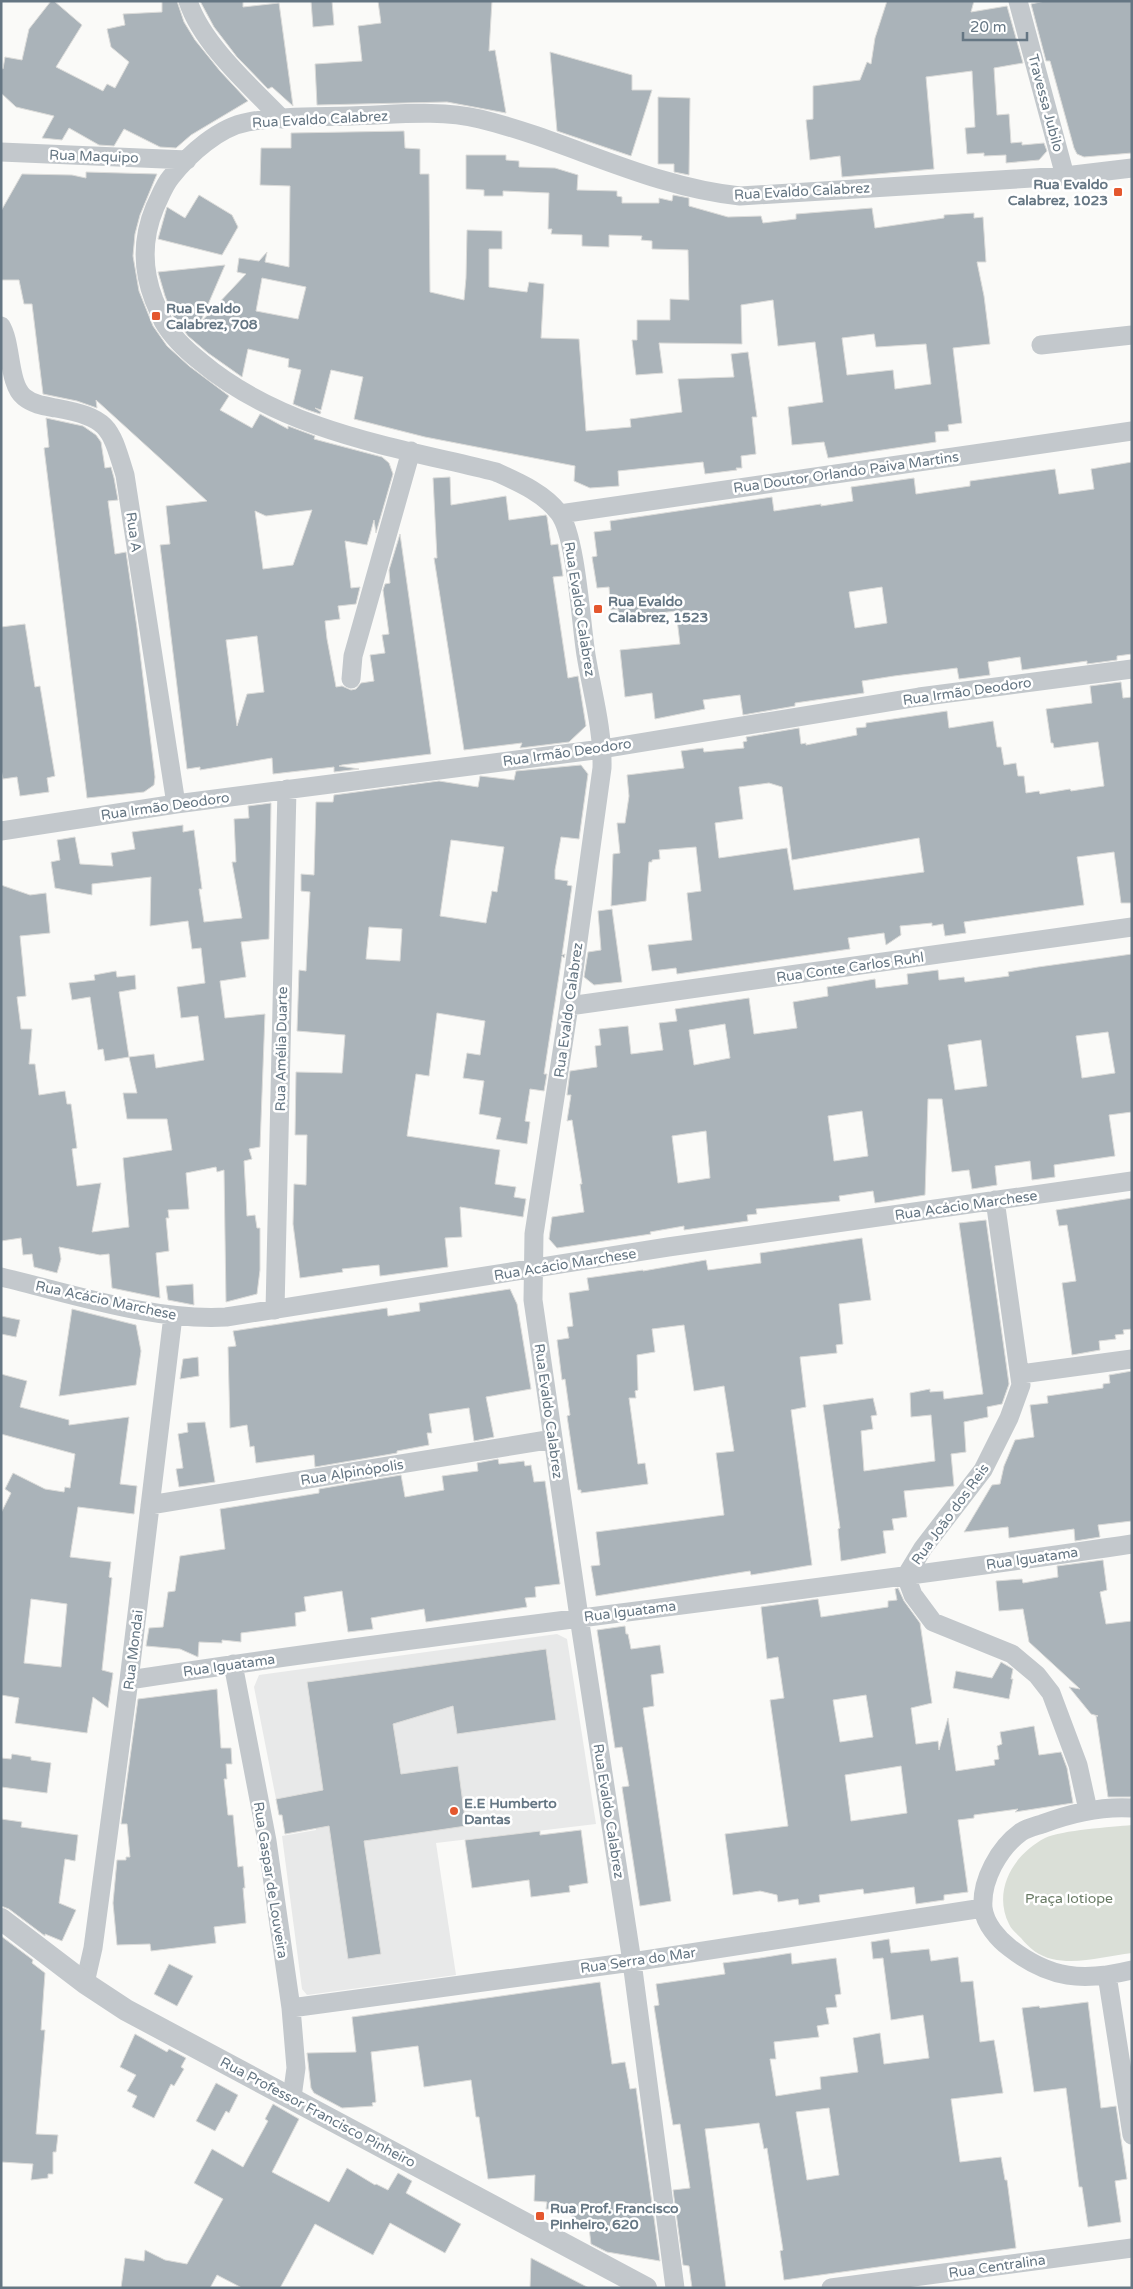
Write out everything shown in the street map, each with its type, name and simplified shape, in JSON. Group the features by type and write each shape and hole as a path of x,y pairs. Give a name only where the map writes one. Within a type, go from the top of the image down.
{"street":[{"path":"188,1 198,24 230,65 282,119"},
{"name":"Travessa Jubilo","path":"1018,1 1065,176"},
{"name":"Rua Evaldo Calabrez","path":"675,2288 674,2268 632,1962 579,1617 534,1300 534,1234 598,807 602,749 568,534 560,514 537,493 496,472 340,433 257,401 211,370 186,349 164,323 148,285 144,255 148,224 170,178 216,135 245,122 282,119 447,113 478,118 527,132 596,158 697,190 740,196 1065,176 1132,168"},
{"name":"Rua Maquipo","path":"1,152 188,160"},
{"name":"Rua A","path":"1,326 16,386 23,396 36,404 86,415 99,420 105,425 120,457 126,475 176,804"},
{"path":"1041,344 1132,335"},
{"name":"Rua Doutor Orlando Paiva Martins","path":"560,514 1132,430"},
{"path":"351,679 353,656 411,451"},
{"name":"Rua Irmão Deodoro","path":"1,831 176,804 602,749 919,698 1132,669"},
{"name":"Rua Amélia Duarte","path":"274,1310 287,789"},
{"name":"Rua Conte Carlos Ruhl","path":"569,1006 1132,927"},
{"name":"Rua Acácio Marchese","path":"1,1277 173,1316 226,1317 533,1270 668,1247 1132,1181"},
{"name":"Rua João dos Reis","path":"995,1200 1020,1374 1018,1393 995,1448 973,1482 922,1548 906,1576 913,1595 933,1622 1012,1654 1037,1675 1051,1693 1075,1757 1088,1810"},
{"name":"Rua Mondai","path":"85,1984 93,1948 129,1680 173,1316"},
{"path":"1020,1374 1132,1359"},
{"name":"Rua Alpinópolis","path":"150,1505 554,1439"},
{"name":"Rua Iguatama","path":"129,1680 579,1617 906,1576 1132,1544"},
{"name":"Rua Gaspar de Louveira","path":"233,1664 267,1841 291,2008 296,2068 292,2097"},
{"path":"1132,1808 1088,1810 1065,1815 1022,1832 998,1855 988,1878 983,1908 989,1926 1002,1943 1027,1961 1052,1973 1082,1977 1108,1975 1132,1970"},
{"name":"Rua Serra do Mar","path":"291,2008 632,1962 983,1908"},
{"name":"Rua Professor Francisco Pinheiro","path":"1,1919 85,1984 126,2010 292,2097 646,2288"},
{"path":"1108,1975 1132,2135"},
{"name":"Rua Centralina","path":"831,2288 1132,2248"}],"shaded area":[{"name":"E.E Humberto Dantas","path":"557,1634 567,1639 596,1824 436,1843 456,1975 307,1995 302,1989 282,1836 316,1830 310,1793 276,1799 254,1687 259,1675"}],"green space":[{"name":"Praça Iotiope","path":"1132,1825 1132,1953 1082,1961 1062,1961 1047,1958 1031,1948 1011,1928 1004,1911 1003,1898 1009,1874 1024,1853 1045,1838 1053,1835 1087,1829"}],"building":[{"path":"51,1 54,1 82,25 56,67 103,91 107,84 115,88 129,62 111,47 107,29 125,25 123,14 162,12 162,1 177,1 184,22 195,40 248,101 191,135 176,148 160,147 124,129 114,146 99,145 69,128 62,140 42,138 54,116 16,107 1,93 1,68 3,69 5,57 22,60 29,29"},
{"path":"200,1 243,1 243,7 279,3 293,106 272,87 268,89 237,57 214,27"},
{"path":"311,1 332,1 334,25 313,27"},
{"path":"378,1 492,1 489,51 495,50 506,113 447,102 317,105 315,64 362,61 358,26 381,23"},
{"path":"887,1 974,1 971,12 1007,6 1023,63 994,68 997,115 1009,114 1011,143 1022,142 1022,145 1044,143 1047,151 1039,160 1006,163 1006,155 984,156 984,153 967,154 965,128 975,127 972,71 926,77 934,169 842,177 840,156 810,160 806,120 813,119 813,86 860,80 867,62 871,64 875,38"},
{"path":"1045,1 1132,1 1132,153 1084,157 1077,154 1050,61 1046,61 1031,4"},
{"path":"550,52 632,75 632,90 652,90 631,156 557,131"},
{"path":"658,97 690,98 689,175 674,172 674,164 658,164"},
{"path":"404,131 405,148 420,149 420,174 429,174 430,292 464,300 467,230 502,231 502,249 489,249 489,287 527,292 529,282 544,284 541,338 579,339 586,431 631,427 630,419 682,412 678,379 734,377 731,354 748,352 757,417 752,417 756,454 741,456 742,468 736,468 737,470 705,474 703,462 618,471 619,486 590,488 574,481 575,466 425,437 354,419 363,377 331,370 321,410 315,408 321,412 320,414 293,404 301,370 288,367 289,359 248,349 242,377 188,336 173,316 158,272 225,265 200,323 246,274 237,272 239,258 259,261 267,252 265,262 289,267 290,186 260,185 261,148 291,148 291,133","holes":["262,278 306,287 298,319 256,311"]},
{"path":"466,155 506,155 506,160 519,161 519,167 555,168 578,175 577,190 617,191 617,196 622,197 622,203 659,203 659,198 672,201 673,195 689,198 689,206 728,217 761,216 763,223 796,219 796,214 872,208 875,228 944,218 944,215 974,213 974,218 983,217 986,262 977,262 984,296 990,344 953,348 962,423 948,425 949,431 935,432 936,442 828,458 824,442 792,445 788,407 823,402 815,342 778,346 773,300 741,305 742,344 659,343 663,373 636,375 632,340 637,340 637,320 670,320 670,299 689,300 688,250 652,249 652,241 641,240 642,236 609,235 609,247 582,246 582,235 551,234 552,229 548,229 549,193 503,191 503,196 484,196 484,190 466,189","holes":["874,334 876,347 926,344 931,384 895,389 893,370 847,375 842,338"]},
{"path":"86,172 157,174 140,215 135,234 133,256 139,291 153,326 167,346 189,366 229,396 220,410 252,428 260,414 288,429 288,426 315,436 314,439 382,457 389,463 393,474 376,533 374,520 367,545 345,541 351,588 360,587 356,604 338,606 340,619 325,621 327,639 336,687 342,686 351,690 356,689 361,683 374,681 370,655 385,653 382,635 389,634 383,590 385,584 390,583 389,570 400,534 431,754 342,765 339,766 359,769 334,772 334,767 273,774 272,758 200,770 200,767 187,769 160,545 170,544 166,506 207,501 96,400 97,408 77,401 43,394 32,304 24,304 19,280 1,280 1,211 22,174 72,175 86,178","holes":["312,510 293,565 263,569 255,511 266,516","257,636 264,692 247,694 237,726 226,640"]},
{"path":"199,195 232,215 238,227 222,255 158,239 167,207 185,218"},
{"path":"46,418 83,426 96,435 101,442 105,468 111,467 114,478 118,500 108,501 115,554 126,552 155,777 154,785 144,792 87,798 44,448 49,447"},
{"path":"1132,462 1132,654 1117,656 1117,660 1087,664 1087,661 1022,670 1020,657 988,662 990,675 959,679 957,668 862,681 864,693 795,703 795,706 743,715 740,695 703,700 705,709 655,719 652,693 625,697 620,650 680,644 676,611 619,618 618,609 611,610 609,587 597,588 592,557 597,556 594,532 611,530 610,521 772,497 774,511 821,504 821,506 853,501 851,487 914,478 916,494 970,486 970,481 1055,469 1059,494 1094,489 1091,469","holes":["882,587 887,623 855,628 849,592"]},
{"path":"450,477 451,505 506,496 509,520 546,515 547,517 551,545 558,544 563,576 553,577 568,678 578,676 586,726 569,742 520,748 522,743 464,750 434,558 437,558 433,478"},
{"path":"25,624 35,687 40,686 55,776 47,778 49,792 20,796 17,777 3,779 1,769 1,627"},
{"path":"1121,682 1123,698 1132,697 1132,903 1121,903 1114,852 1077,857 1084,905 964,922 966,933 945,936 943,924 932,926 932,923 900,926 901,935 886,945 884,933 848,938 850,949 677,974 676,968 652,971 648,945 692,940 687,893 701,891 696,847 659,850 660,859 649,862 646,901 611,906 613,854 620,853 617,823 625,823 629,796 627,775 684,768 681,751 703,748 704,752 744,748 743,742 747,741 746,737 799,728 801,744 806,743 806,745 857,735 856,728 866,727 866,723 947,711 949,728 993,721 997,747 1001,747 1004,765 1016,763 1018,776 1024,776 1026,793 1039,791 1040,794 1104,786 1098,742 1054,748 1053,743 1051,743 1046,709 1092,703 1090,686","holes":["769,783 782,787 792,860 919,838 924,872 794,890 787,848 719,858 715,823 743,819 739,787"]},
{"path":"581,765 588,774 579,839 561,837 555,870 555,879 568,881 567,885 572,886 562,955 565,954 564,958 562,956 544,1074 547,1074 544,1091 530,1089 525,1121 530,1122 527,1144 496,1139 501,1118 479,1114 484,1081 463,1078 467,1053 480,1055 485,1021 437,1013 429,1076 416,1074 407,1136 500,1150 495,1184 516,1187 514,1197 526,1199 523,1217 460,1207 462,1237 445,1238 448,1267 380,1276 379,1265 342,1269 343,1272 300,1278 293,1224 294,1184 306,1185 307,1135 295,1135 296,1072 342,1073 345,1035 297,1031 299,970 306,971 310,892 301,891 301,874 314,875 316,802 333,802 334,795 439,781 478,787 480,776 514,780 516,771","holes":["451,840 504,847 497,892 492,891 486,923 440,916","369,927 402,929 400,961 366,959"]},
{"path":"271,803 269,939 241,942 246,977 220,981 225,1018 265,1014 260,1147 249,1149 252,1159 244,1161 247,1216 255,1215 257,1228 260,1228 260,1270 257,1294 226,1302 224,1170 217,1172 216,1167 186,1173 189,1209 168,1210 169,1218 166,1218 169,1251 156,1253 160,1298 112,1288 109,1254 100,1255 59,1247 61,1259 57,1273 34,1267 32,1254 23,1255 21,1238 1,1241 1,885 30,895 46,893 50,933 20,936 26,996 17,997 21,1029 32,1029 29,1064 35,1064 39,1095 65,1091 67,1104 71,1104 77,1148 72,1149 77,1186 101,1183 92,1232 129,1227 123,1158 172,1150 167,1119 127,1119 123,1093 137,1093 129,1057 154,1054 156,1068 204,1060 198,1016 181,1018 177,987 205,983 201,948 192,949 188,921 150,926 151,877 92,884 92,895 55,888 51,862 60,860 57,840 75,837 80,864 113,866 111,853 135,849 132,832 183,825 183,832 194,830 202,889 199,889 204,922 242,918 232,862 236,862 234,819 249,818 248,806"},
{"path":"612,909 622,982 594,985 584,977 588,952 601,950 598,911"},
{"path":"1132,954 1132,1112 1109,1115 1115,1156 1054,1165 1055,1177 1032,1180 1030,1161 995,1166 997,1185 972,1189 969,1170 952,1172 942,1099 928,1099 925,1195 875,1203 873,1191 839,1196 840,1201 756,1209 757,1214 747,1215 748,1221 684,1230 684,1226 650,1232 651,1234 557,1248 549,1239 552,1217 584,1212 580,1184 582,1184 572,1120 567,1121 571,1095 567,1095 570,1071 597,1067 595,1046 601,1045 599,1029 628,1026 631,1054 663,1050 659,1023 677,1021 675,1009 749,998 754,1034 797,1028 793,1002 828,996 827,987 875,979 876,988 908,984 907,974 938,970 939,980 964,977 965,982 1009,976 1008,972","holes":["725,1024 730,1058 694,1065 689,1030","1108,1032 1115,1073 1082,1078 1076,1036","981,1040 987,1086 955,1090 948,1045","862,1111 868,1156 834,1161 828,1116","706,1131 710,1178 678,1183 672,1136"]},
{"path":"116,971 117,977 135,975 136,989 119,992 129,1057 105,1061 103,1049 98,1050 90,997 72,1000 69,983 95,980 94,975"},
{"path":"1132,1198 1132,1329 1123,1330 1124,1334 1115,1335 1116,1339 1099,1341 1100,1350 1072,1355 1062,1283 1076,1281 1067,1225 1059,1226 1056,1210"},
{"path":"986,1220 1009,1384 1002,1404 987,1407 988,1417 964,1422 966,1452 951,1454 954,1486 904,1491 907,1517 892,1519 894,1530 883,1531 886,1553 841,1561 838,1529 840,1528 823,1405 873,1398 877,1415 871,1416 873,1429 861,1431 864,1471 935,1461 931,1415 911,1417 910,1393 930,1389 930,1392 943,1391 944,1399 983,1394 959,1223"},
{"path":"862,1238 871,1300 839,1304 843,1344 836,1345 837,1353 800,1357 806,1407 791,1410 812,1565 751,1575 750,1571 596,1596 591,1566 600,1565 596,1532 724,1515 716,1453 734,1451 724,1386 694,1391 684,1325 652,1329 655,1352 637,1355 638,1390 635,1391 636,1398 629,1398 638,1464 645,1463 648,1484 581,1493 581,1490 578,1490 567,1416 570,1415 565,1379 562,1380 557,1340 569,1338 567,1327 573,1326 569,1293 589,1290 587,1278 706,1260 708,1270 761,1263 760,1253"},
{"path":"193,1284 194,1305 168,1300 166,1286"},
{"path":"510,1289 517,1304 531,1389 486,1397 494,1437 474,1441 469,1408 429,1414 432,1433 427,1433 429,1445 397,1451 397,1453 315,1467 314,1455 256,1463 254,1446 250,1447 247,1425 230,1428 228,1347 236,1346 233,1331 387,1308 388,1316 420,1311 419,1303"},
{"path":"72,1309 136,1325 141,1351 136,1385 59,1396"},
{"path":"1,1316 20,1320 16,1337 1,1334"},
{"path":"198,1357 199,1376 180,1379 183,1359"},
{"path":"1132,1371 1132,1521 1098,1525 1100,1537 1075,1541 1074,1529 1009,1538 1008,1527 964,1532 992,1485 1000,1484 1004,1466 1015,1440 1034,1437 1030,1405 1048,1403 1047,1396 1103,1388 1103,1384 1110,1383 1109,1375"},
{"path":"1,1374 27,1381 20,1407 69,1420 69,1425 129,1417 120,1484 137,1486 134,1514 78,1507 70,1557 111,1562 109,1577 112,1578 102,1670 113,1673 108,1708 93,1697 87,1733 15,1723 19,1698 1,1695 1,1513 11,1493 5,1489 13,1473 45,1489 64,1492 65,1487 70,1488 75,1454 1,1434","holes":["31,1599 67,1604 61,1667 24,1663"]},
{"path":"205,1422 215,1482 179,1487 176,1469 183,1468 178,1434 188,1432 187,1423"},
{"path":"498,1459 499,1464 524,1461 525,1466 531,1465 534,1482 545,1481 560,1584 535,1587 536,1597 525,1598 527,1607 426,1622 424,1609 371,1618 373,1629 348,1632 342,1591 304,1597 306,1611 295,1613 296,1626 241,1633 241,1642 222,1640 222,1643 199,1642 198,1657 180,1649 146,1646 149,1628 163,1627 168,1592 175,1591 180,1556 225,1549 220,1509 319,1493 319,1489 401,1475 405,1497 444,1490 442,1476 478,1471 477,1463"},
{"path":"1103,1560 1107,1590 1100,1592 1106,1624 1132,1621 1132,1796 1130,1797 1108,1797 1096,1716 1098,1716 1091,1714 1069,1687 1080,1689 1029,1642 1023,1609 999,1611 996,1581 1022,1579 1023,1583 1058,1577 1057,1566"},
{"path":"898,1588 904,1601 920,1623 932,1703 911,1708 916,1744 938,1741 939,1750 948,1718 956,1771 995,1765 994,1760 999,1759 997,1746 1002,1744 1000,1732 1034,1726 1039,1755 1061,1752 1067,1768 1073,1803 1015,1812 1018,1809 974,1815 974,1818 958,1820 968,1892 944,1895 944,1900 916,1904 914,1887 864,1894 863,1889 819,1895 820,1902 799,1905 798,1899 778,1902 777,1895 760,1891 733,1895 725,1834 788,1826 770,1700 784,1698 778,1657 767,1659 761,1607 818,1599 821,1617 888,1607 888,1601 897,1600 895,1589","holes":["866,1695 873,1737 840,1742 833,1700","901,1766 907,1813 851,1821 845,1775"]},
{"path":"625,1626 631,1649 660,1645 664,1673 651,1675 654,1706 643,1708 671,1901 640,1906 622,1787 629,1786 622,1747 615,1748 597,1630"},
{"path":"546,1649 556,1720 457,1734 453,1706 393,1724 401,1774 458,1766 466,1826 364,1841 381,1954 348,1959 329,1826 285,1834 282,1815 279,1815 276,1799 323,1790 307,1682"},
{"path":"1001,1662 1013,1669 1009,1699 953,1688 956,1671 992,1678"},
{"path":"217,1689 221,1748 231,1748 232,1764 226,1764 227,1779 224,1779 228,1815 233,1815 238,1867 243,1866 246,1923 214,1927 216,1943 151,1951 150,1944 117,1945 113,1903 117,1860 126,1860 126,1857 130,1857 127,1824 121,1824 138,1699"},
{"path":"12,1754 31,1757 31,1760 51,1763 47,1793 1,1787 1,1758 11,1759"},
{"path":"1,1819 22,1822 21,1827 78,1835 75,1861 65,1859 59,1903 76,1910 62,1941 45,1934 45,1936 9,1909 1,1906"},
{"path":"581,1830 588,1883 569,1886 570,1892 531,1897 529,1880 472,1888 465,1840 540,1831 540,1835"},
{"path":"1,1936 33,1960 32,1963 45,1973 41,2030 45,2030 36,2134 58,2135 56,2152 53,2152 53,2174 48,2174 48,2178 31,2180 33,2164 1,2162"},
{"path":"889,1939 891,1953 929,1949 931,1961 958,1957 961,1982 973,1981 980,2042 994,2040 1003,2093 951,2099 960,2162 1001,2157 1005,2180 1007,2180 1016,2248 784,2280 780,2251 783,2250 767,2148 764,2149 759,2123 705,2129 726,2288 692,2288 689,2266 683,2265 673,2190 690,2188 680,2124 673,2125 666,2084 654,2006 659,2005 656,1984 725,1974 723,1963 791,1953 792,1964 836,1958 841,1994 835,1995 837,2007 826,2008 829,2024 817,2026 819,2037 774,2042 776,2059 770,2059 776,2096 821,2089 820,2077 858,2072 853,2038 880,2033 884,2064 929,2058 923,2015 891,2020 883,1958 873,1959 871,1942","holes":["829,2108 839,2175 807,2180 796,2112"]},
{"path":"169,1964 193,1976 177,2006 154,1994"},
{"path":"600,1982 612,2064 625,2062 630,2089 636,2088 660,2261 607,2252 591,2244 588,2219 572,2222 571,2210 546,2209 547,2202 534,2201 535,2175 488,2179 479,2117 476,2117 471,2080 424,2087 418,2046 371,2052 376,2102 372,2103 373,2106 342,2108 314,2093 311,2088 307,2053 356,2052 352,2017"},
{"path":"1088,2002 1101,2108 1116,2106 1127,2179 1115,2181 1121,2222 1088,2227 1082,2187 1079,2187 1066,2088 1034,2092 1022,2008 1039,2006 1040,2008"},
{"path":"135,2034 167,2052 169,2049 186,2058 181,2067 184,2069 174,2086 171,2084 154,2118 132,2107 137,2096 127,2091 136,2075 120,2067"},
{"path":"216,2083 238,2095 229,2113 226,2111 215,2131 196,2121"},
{"path":"273,2104 299,2119 272,2172 329,2202 347,2168 375,2185 388,2190 398,2173 412,2181 406,2193 461,2224 445,2253 390,2223 373,2255 315,2224 280,2288 242,2288 217,2275 210,2288 121,2288 125,2258 144,2261 145,2250 165,2260 187,2264 223,2199 194,2183 212,2149 243,2167 268,2121 265,2119"},
{"path":"531,2258 589,2288 530,2288"}],"place":[{"name":"Rua Evaldo Calabrez, 1023","path":"1118,192"},
{"name":"Rua Evaldo Calabrez, 708","path":"156,316"},
{"name":"Rua Evaldo Calabrez, 1523","path":"598,609"},
{"name":"E.E Humberto Dantas","path":"454,1811"},
{"name":"Rua Prof. Francisco Pinheiro, 620","path":"540,2216"}]}
